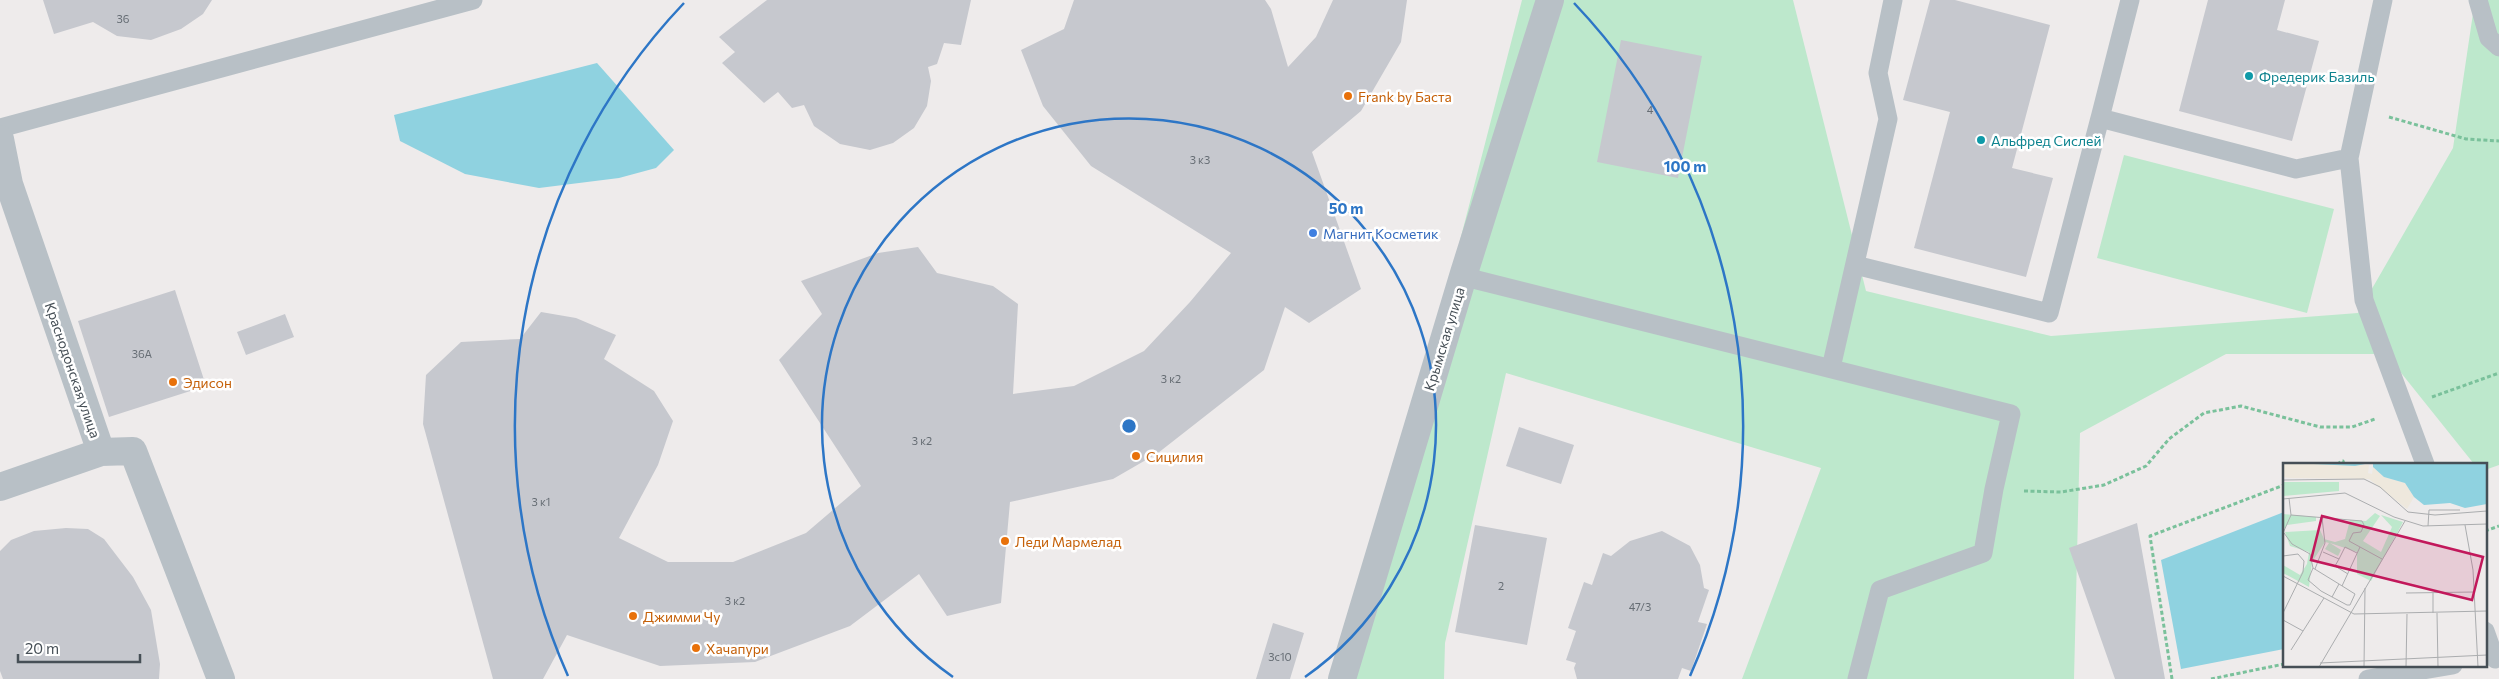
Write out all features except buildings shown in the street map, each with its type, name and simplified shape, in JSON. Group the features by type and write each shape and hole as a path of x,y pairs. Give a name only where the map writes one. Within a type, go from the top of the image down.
{"street":[{"name":"Крымская улица","path":"1342,679 1464,273 1550,0"},
{"name":"Краснодонская улица","path":"0,139 9,184 101,452 133,451 221,679"},
{"path":"0,487 101,452"}],"lane":[{"path":"0,128 473,0"},
{"path":"1831,368 1888,119 1878,73 1893,0"},
{"path":"1855,265 2048,313 2130,0"},
{"path":"2383,0 2349,158 2364,300 2425,463"},
{"path":"2478,0 2489,38 2499,47"},
{"path":"2100,118 2296,169 2349,158"},
{"path":"1464,273 1477,280 2011,414 1994,489 1984,553 1880,590 1857,679"},
{"path":"2486,634 2493,659"},
{"path":"2368,679 2447,666"}],"path":[{"path":"2359,108 2466,139 2499,140"},
{"path":"1994,489 2061,492 2104,485 2146,466 2169,439 2204,413 2241,406 2320,427 2352,427 2499,373"},
{"path":"2172,679 2150,536 2283,484"},
{"path":"2486,531 2499,526"},
{"path":"2210,679 2283,664"}],"green space":[{"path":"1522,0 1793,0 1866,291 2051,336 2358,313 2453,148 2475,0 2499,0 2499,465 2486,470 2486,463 2473,463 2386,354 2226,354 2080,433 2074,679 1742,679 1821,468 1506,373 1445,643 1444,679 1347,679"},
{"path":"2124,155 2334,209 2307,313 2097,258"}],"water":[{"path":"597,63 674,150 656,168 619,178 539,188 465,174 400,141 394,115"},
{"path":"2283,512 2283,649 2181,669 2161,560"}],"place":[{"name":"Фредерик Базиль","path":"2249,76"},
{"name":"Frank by Баста","path":"1348,96"},
{"name":"Альфред Сислей","path":"1981,140"},
{"name":"Магнит Косметик","path":"1313,233"},
{"name":"Эдисон","path":"173,382"},
{"name":"Сицилия","path":"1136,456"},
{"name":"Леди Мармелад","path":"1005,541"},
{"name":"Джимми Чу","path":"633,616"},
{"name":"Хачапури","path":"696,648"}]}
